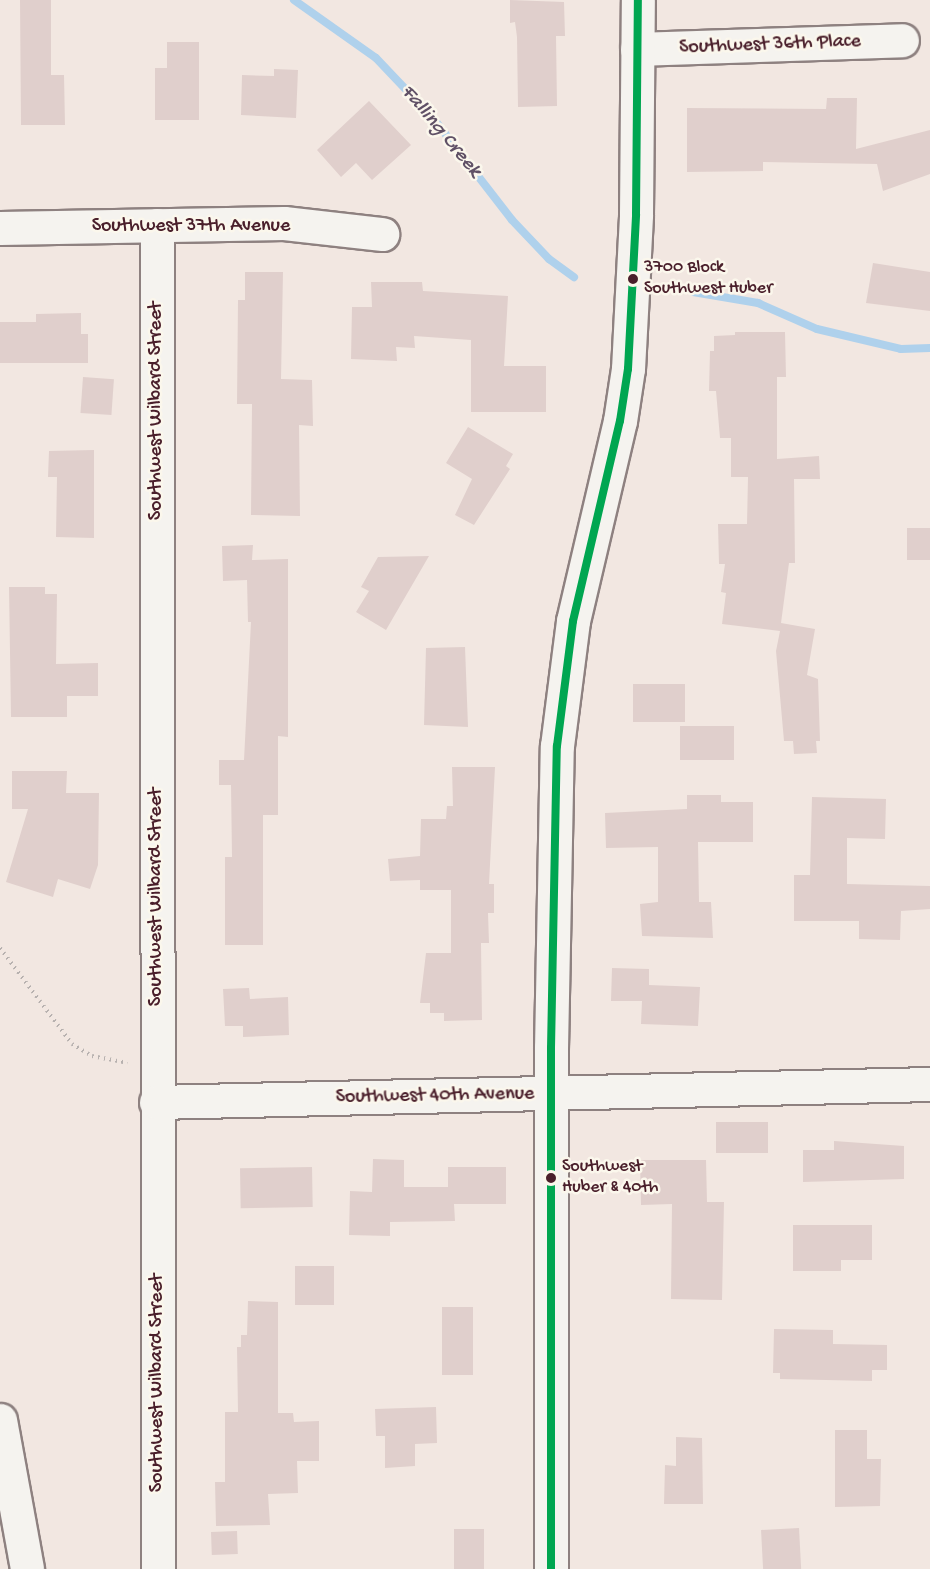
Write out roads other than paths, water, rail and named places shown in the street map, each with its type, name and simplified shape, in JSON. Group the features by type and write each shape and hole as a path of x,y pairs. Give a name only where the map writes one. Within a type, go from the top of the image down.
{"main road":[{"path":"551,1569 552,1093 557,746 573,621 628,369 636,214 638,0"},
{"name":"Southwest 36th Place","path":"637,49 902,40"},
{"name":"Southwest 37th Avenue","path":"0,228 284,223 382,234"},
{"name":"Southwest Wilbard Street","path":"157,225 158,1569"},
{"name":"Southwest 40th Avenue","path":"156,1102 930,1084"},
{"path":"0,1420 27,1569"}],"waterway":[{"name":"Falling Creek","path":"294,0 376,58 433,118 512,220 549,259 574,277"},
{"name":"Falling Creek","path":"693,292 758,303 817,329 901,349 930,348"}],"place":[{"name":"3700 Block Southwest Huber","path":"633,279"},
{"name":"Southwest Huber & 40th","path":"551,1178"}]}
